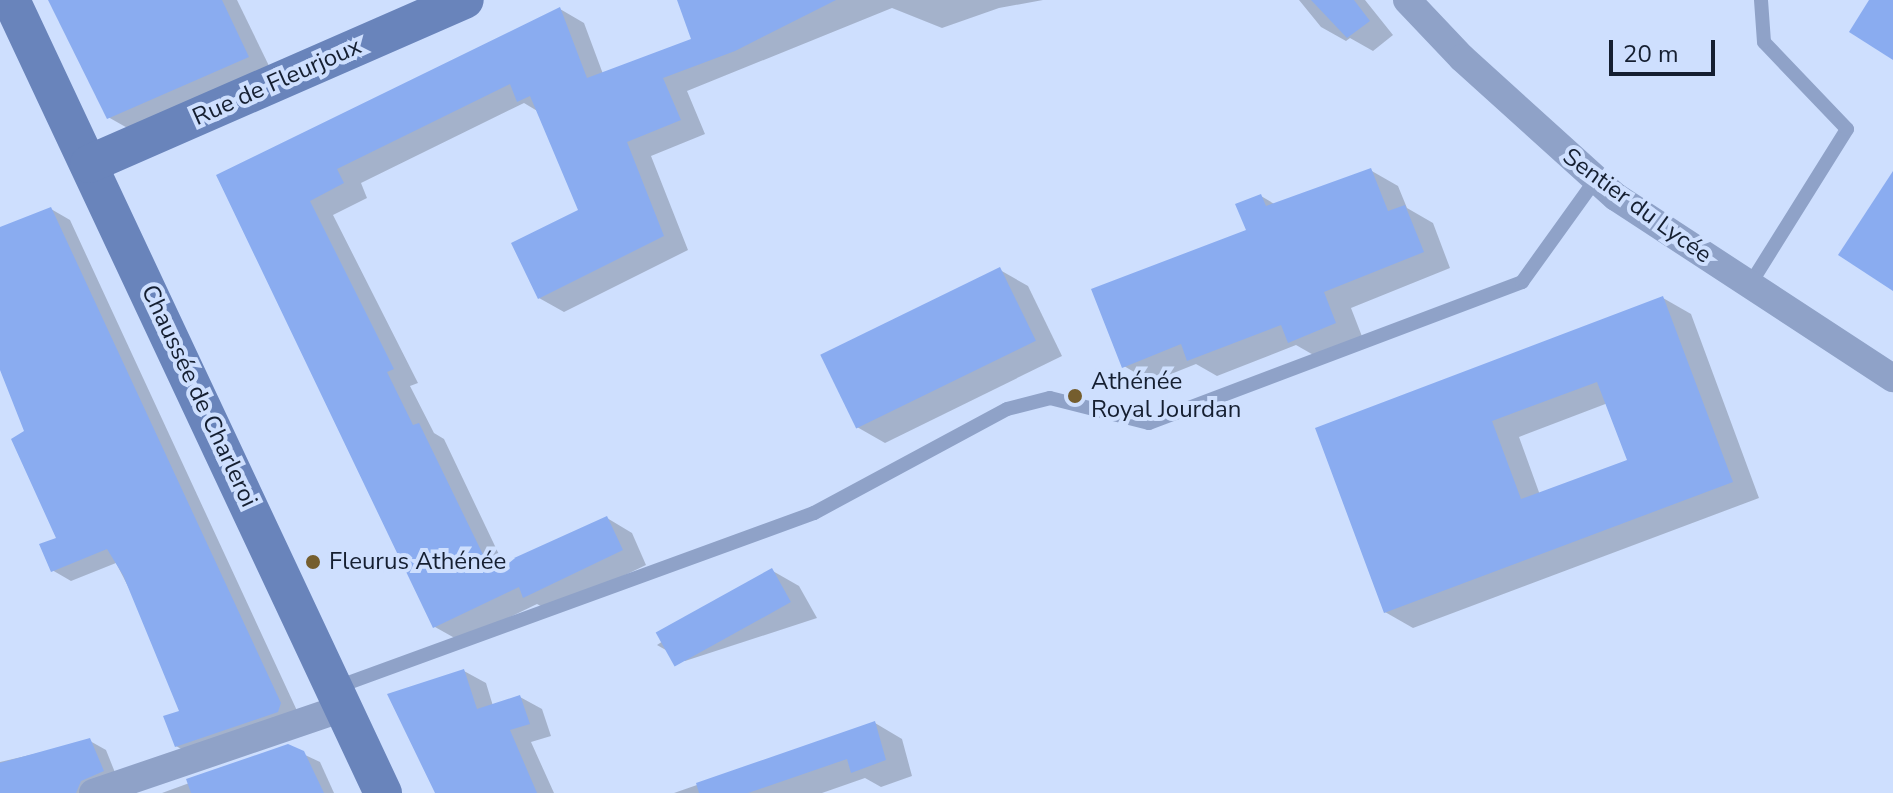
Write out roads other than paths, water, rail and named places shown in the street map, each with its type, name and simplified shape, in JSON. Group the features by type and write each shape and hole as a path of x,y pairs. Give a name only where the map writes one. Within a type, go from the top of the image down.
{"main road":[{"name":"Chaussée de Charleroi","path":"11,0 383,793"},
{"name":"Rue de Fleurjoux","path":"89,164 465,0"}],"street":[{"name":"Sentier du Lycée","path":"1407,0 1462,58 1596,179 1749,286 1893,378"},
{"path":"93,793 340,697"}],"lane":[{"path":"1749,286 1847,129 1764,42 1761,0"},
{"path":"340,697 814,513 1007,409 1050,398 1149,423 1522,282 1596,179"}],"place":[{"name":"Athénée Royal Jourdan","path":"1075,396"},
{"name":"Fleurus Athénée","path":"313,562"}]}
